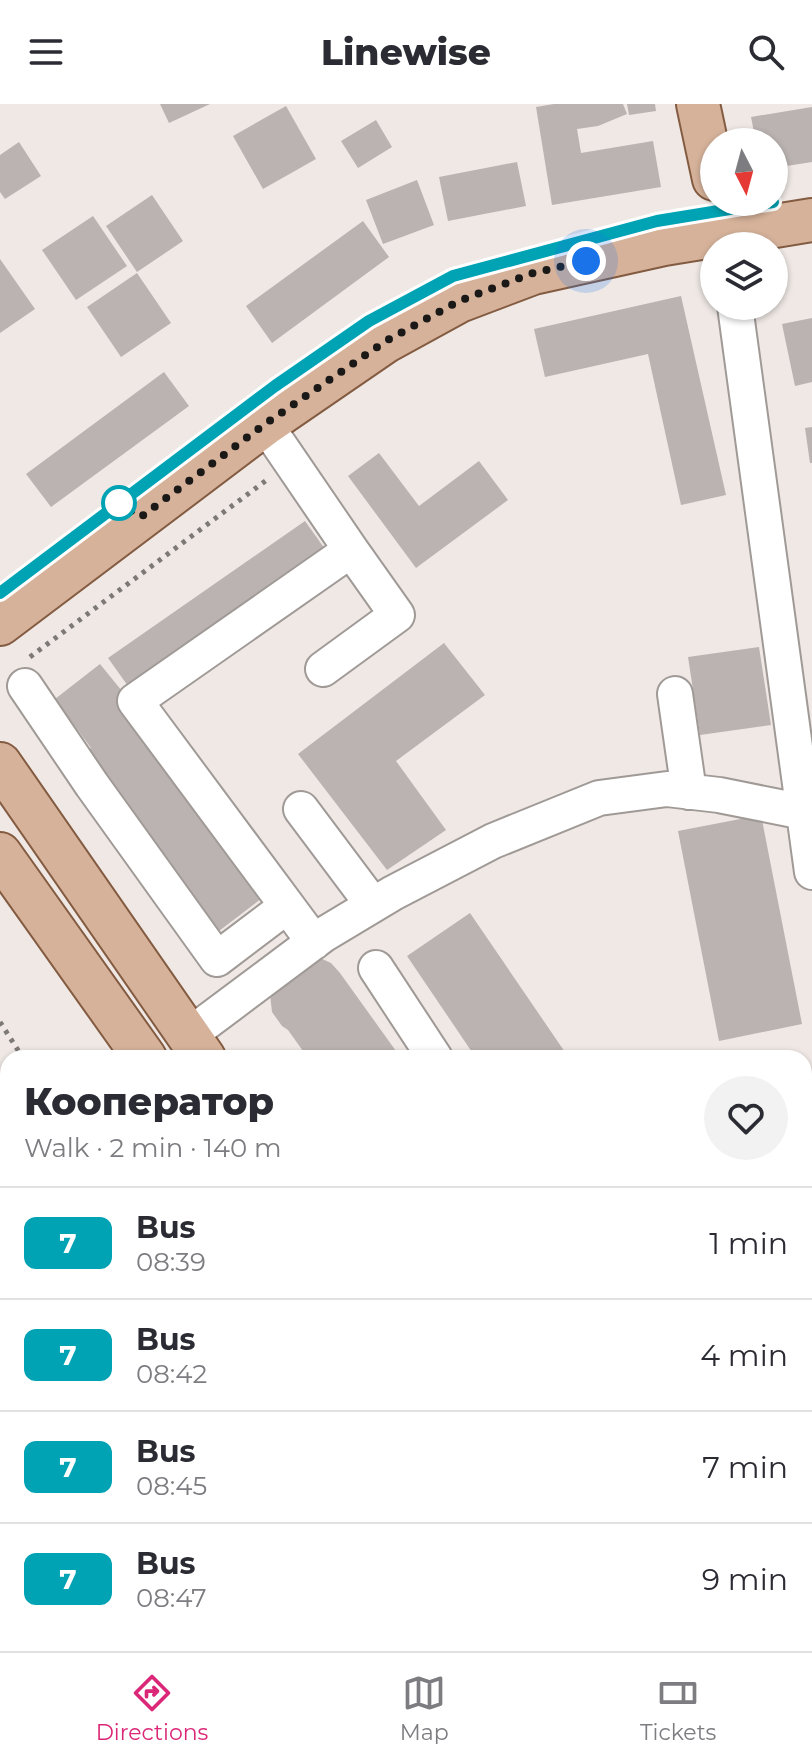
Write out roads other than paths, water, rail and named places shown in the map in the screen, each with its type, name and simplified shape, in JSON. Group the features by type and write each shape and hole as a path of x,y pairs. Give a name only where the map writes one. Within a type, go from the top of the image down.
{"main road":[{"path":"698,104 703,128"},
{"path":"788,200 812,196"},
{"path":"0,593 265,394 369,321 453,276 657,221 710,216"},
{"path":"0,624 265,424 386,341 459,301 533,273 664,244 719,216"},
{"path":"739,216 812,220"},
{"path":"0,764 196,1047"},
{"path":"0,854 139,1050"}],"street":[{"path":"737,320 812,872"},
{"path":"265,424 397,615 323,669"},
{"path":"314,942 135,701 351,550"},
{"path":"25,686 217,959 287,906"},
{"path":"675,694 689,792"},
{"path":"196,1047 323,935 393,893 493,841 599,798 667,789 719,795 804,812"},
{"path":"301,809 373,905"},
{"path":"376,968 430,1050"}]}
